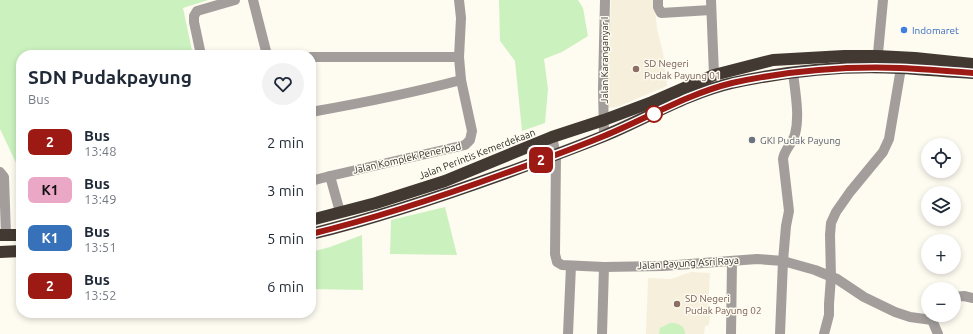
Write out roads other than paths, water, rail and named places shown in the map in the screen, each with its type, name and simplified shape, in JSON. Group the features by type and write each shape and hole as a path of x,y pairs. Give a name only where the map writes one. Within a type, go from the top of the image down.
{"highway":[{"name":"Jalan Perintis Kemerdekaan","path":"316,219 376,203 445,181 552,137 652,102 714,75 773,60 844,56 901,68 973,74"},
{"name":"Jalan Perintis Kemerdekaan","path":"316,233 450,193 556,155 604,136 692,97 730,84 793,72 853,68 877,62 915,58 973,64"},
{"path":"340,212 344,225"},
{"path":"3,235 16,235"},
{"path":"0,252 16,251"}],"street":[{"path":"200,50 194,22 194,16 197,11 235,0"},
{"path":"253,0 266,50"},
{"name":"Jalan Komplek Penerbad","path":"316,180 465,145 470,140 472,131 461,80 459,57 461,18 459,0"},
{"name":"Jalan Karanganyar I","path":"604,0 604,120"},
{"path":"658,0 658,7 661,13 711,5 714,75"},
{"path":"877,62 883,0"},
{"path":"316,57 459,57"},
{"path":"824,334 829,315 831,223 836,212 850,192 883,152 889,139 901,68"},
{"path":"780,334 787,262 786,226 789,211 783,154 793,142 797,126 793,72"},
{"path":"316,111 428,89 461,80"},
{"path":"604,120 604,136"},
{"path":"552,137 556,155 557,262 562,265 571,266 568,334"},
{"path":"0,172 4,177 3,235"},
{"path":"330,176 340,212"},
{"name":"Jalan Payung Asri Raya","path":"571,266 663,266 757,259 787,262 815,270 842,281 864,297 885,308 910,317 921,317"},
{"path":"787,262 798,260 825,268 831,264"},
{"path":"731,334 732,261"},
{"path":"602,334 604,267"},
{"path":"961,296 973,298"},
{"path":"935,322 938,334"}],"place":[{"name":"Indomaret","path":"904,30"},
{"name":"SD Negeri Pudak Payung 01","path":"636,69"},
{"name":"GKI Pudak Payung","path":"752,140"},
{"name":"SD Negeri Pudak Payung 02","path":"677,304"}]}
